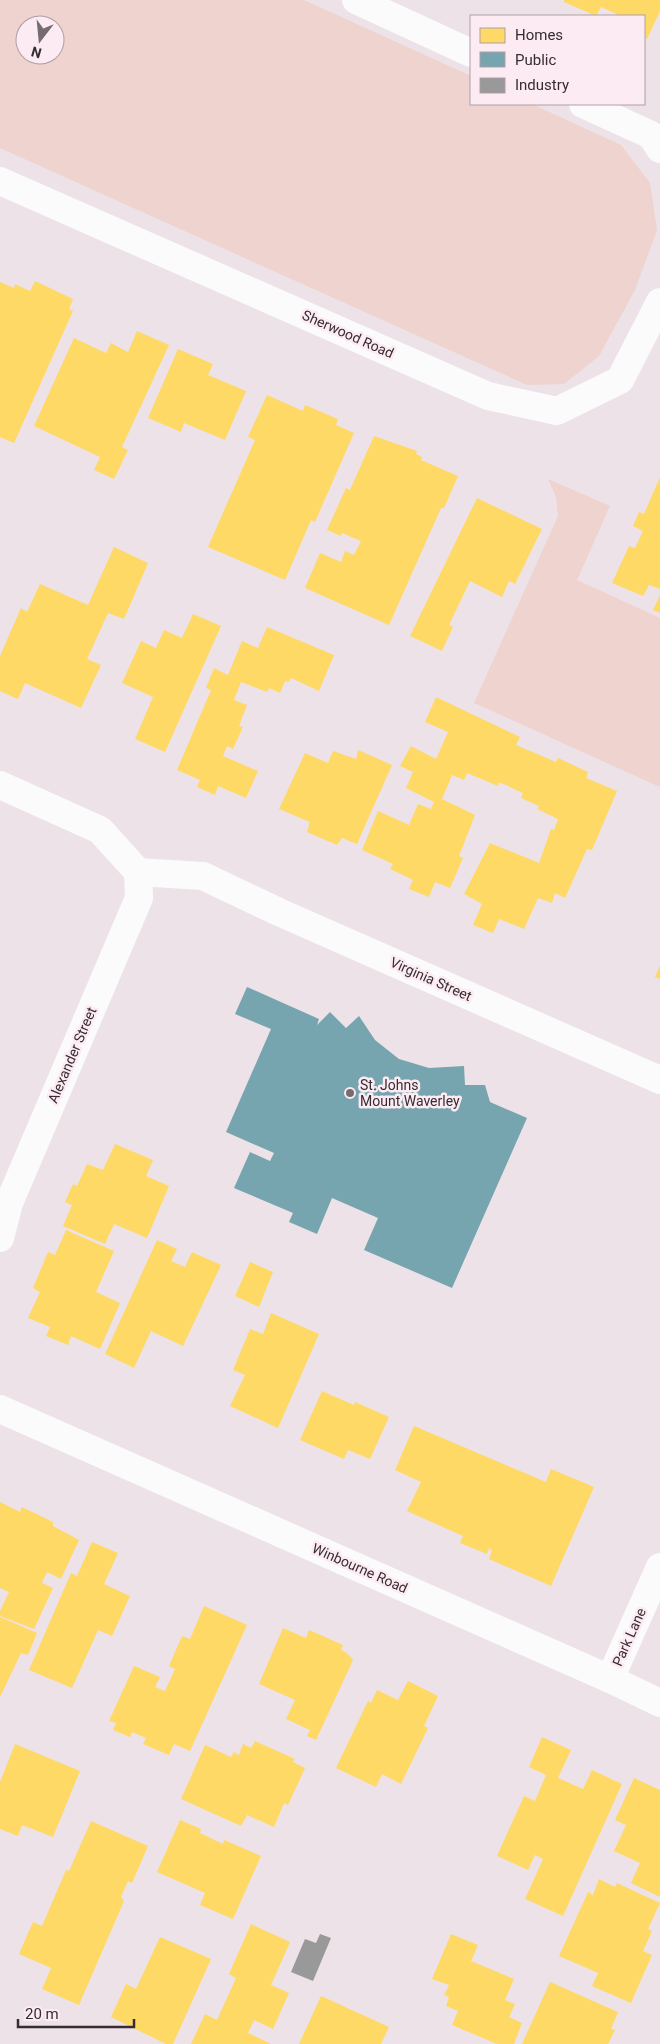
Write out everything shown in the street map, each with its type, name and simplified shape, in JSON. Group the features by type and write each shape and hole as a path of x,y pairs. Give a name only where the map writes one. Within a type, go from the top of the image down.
{"street":[{"path":"356,0 470,53"},
{"path":"586,105 651,135 660,149"},
{"name":"Sherwood Road","path":"0,181 488,396 557,411 620,380 660,303"},
{"path":"0,785 100,830 138,885"},
{"name":"Virginia Street","path":"138,885 203,876 281,913 660,1080"},
{"name":"Alexander Street","path":"0,1238 9,1203 138,885"},
{"name":"Winbourne Road","path":"0,1409 610,1679 660,1703"},
{"name":"Winbourne Road","path":"0,1422 59,1434"},
{"name":"Park Lane","path":"610,1679 660,1567"}],"shaded area":[{"path":"0,0 304,0 470,76 470,105 534,105 621,145 650,183 657,230 635,290 599,356 564,384 527,385 0,148"},
{"path":"548,479 610,506 577,580 660,618 660,787 474,703 558,516 556,497"}],"building: Homes":[{"path":"564,0 660,0 660,11 647,39 645,38 645,15 619,15 601,7 597,15 594,15 564,2"},
{"path":"35,281 73,299 69,309 73,311 14,443 0,437 0,282 14,288 15,284 30,291"},
{"path":"137,331 169,345 122,447 128,450 114,479 94,470 100,457 34,426 74,338 106,353 111,343 128,352"},
{"path":"178,349 213,364 208,375 246,391 225,440 184,423 181,432 148,418"},
{"path":"267,395 303,411 305,405 338,419 336,425 354,433 315,522 311,520 285,580 208,547 255,440 248,437"},
{"path":"374,436 417,451 416,454 422,457 421,460 458,476 444,508 441,508 389,625 305,588 320,553 341,562 345,551 354,555 361,541 342,533 341,536 327,530 346,488 350,490"},
{"path":"660,477 660,589 649,585 643,596 612,583 629,546 635,548 643,531 633,526 639,512 644,514"},
{"path":"477,498 542,529 515,584 509,581 502,597 470,581 449,625 453,627 442,651 410,636"},
{"path":"114,547 148,563 124,619 108,613 87,659 101,665 81,708 25,683 18,699 0,691 0,656 21,608 27,612 40,584 88,605"},
{"path":"660,595 660,613 653,610"},
{"path":"193,614 221,626 165,752 135,739 153,697 122,683 141,641 156,648 164,630 182,638"},
{"path":"267,627 334,655 319,691 291,678 289,682 285,681 280,693 269,688 267,692 241,682 234,700 247,705 239,726 243,727 233,749 227,746 223,756 258,771 246,798 218,786 215,795 197,787 200,780 177,770 211,690 206,688 214,668 228,675 242,641 258,648"},
{"path":"436,697 520,737 516,745 556,762 558,758 588,772 586,778 617,791 592,850 587,849 565,898 555,893 552,903 538,898 524,929 499,919 493,933 473,925 482,904 464,894 490,843 539,863 551,829 554,830 558,819 537,809 539,806 521,798 523,793 499,782 498,786 467,773 464,780 452,775 442,799 475,815 459,856 463,858 450,888 435,882 429,897 409,889 413,880 390,869 393,864 362,850 378,811 409,825 418,804 431,809 434,802 406,788 413,772 400,766 411,746 436,759 448,732 425,722"},
{"path":"358,750 392,765 357,844 342,838 337,845 307,832 310,822 279,809 305,753 328,763 333,751 356,759"},
{"path":"660,965 660,979 655,977"},
{"path":"115,1144 153,1160 146,1176 169,1186 147,1238 114,1224 105,1244 63,1226 72,1205 65,1202 73,1184 77,1186 87,1164 103,1170"},
{"path":"66,1230 114,1251 96,1292 120,1303 100,1349 71,1336 68,1345 46,1336 50,1327 28,1318 40,1292 33,1288 48,1252 55,1255"},
{"path":"157,1240 177,1249 171,1261 185,1267 192,1252 221,1265 183,1346 151,1331 134,1368 105,1354"},
{"path":"250,1262 273,1272 259,1307 235,1296"},
{"path":"271,1313 319,1334 278,1428 230,1406 245,1375 233,1370 250,1329 263,1334"},
{"path":"322,1391 354,1405 355,1402 389,1417 370,1459 348,1450 344,1459 300,1440"},
{"path":"414,1426 546,1482 551,1469 594,1487 551,1586 489,1559 492,1550 489,1548 487,1554 460,1543 463,1536 407,1511 421,1482 395,1470"},
{"path":"0,1502 20,1512 22,1507 53,1522 53,1526 79,1540 61,1579 47,1572 42,1583 53,1588 34,1629 0,1616 0,1611 9,1592 0,1588"},
{"path":"92,1542 118,1553 104,1584 130,1596 112,1636 98,1630 72,1688 29,1670 71,1573 77,1576"},
{"path":"204,1606 247,1625 190,1751 174,1744 169,1755 143,1744 146,1738 132,1732 130,1737 113,1730 116,1723 109,1721 134,1666 160,1677 155,1687 165,1691 175,1669 169,1666 182,1636 190,1639"},
{"path":"0,1617 37,1633 28,1655 21,1653 0,1697"},
{"path":"283,1628 306,1638 309,1630 343,1645 341,1650 347,1653 353,1660 316,1740 307,1736 310,1730 286,1719 295,1700 259,1684"},
{"path":"408,1681 438,1696 424,1726 428,1728 401,1784 382,1774 376,1787 336,1768 368,1701 371,1703 377,1690 398,1700"},
{"path":"542,1737 571,1750 558,1778 583,1789 592,1770 622,1784 563,1916 525,1899 543,1859 535,1855 528,1870 497,1856 524,1796 535,1801 546,1775 529,1767"},
{"path":"255,1741 295,1759 293,1762 305,1768 288,1805 284,1803 274,1827 247,1815 241,1826 181,1799 205,1745 231,1757 234,1752 239,1755 243,1744 251,1748"},
{"path":"15,1744 80,1771 53,1837 22,1825 18,1836 0,1829 0,1782"},
{"path":"634,1778 660,1790 660,1897 631,1883 640,1863 614,1851 626,1825 615,1820"},
{"path":"180,1820 201,1829 200,1833 223,1844 224,1840 261,1856 233,1919 200,1905 205,1893 157,1872"},
{"path":"91,1821 148,1846 132,1883 128,1881 121,1897 124,1901 79,2005 42,1989 51,1968 19,1954 33,1922 42,1926 66,1870 69,1871"},
{"path":"599,1879 615,1887 617,1883 660,1903 648,1929 652,1931 643,1951 652,1955 631,2003 592,1986 598,1973 559,1956 588,1892 593,1895"},
{"path":"251,1924 290,1942 271,1985 289,1993 273,2029 254,2020 248,2033 271,2044 191,2044 205,2014 217,2020 236,1978 229,1974"},
{"path":"451,1934 478,1945 471,1961 514,1979 505,2000 515,2004 509,2017 522,2023 514,2044 497,2044 452,2025 458,2011 446,2006 449,1997 444,1995 449,1985 432,1979"},
{"path":"160,1937 211,1959 173,2044 166,2044 111,2017 126,1984 136,1989"},
{"path":"550,1982 618,2012 611,2029 615,2030 608,2044 522,2044"},
{"path":"321,1996 389,2027 381,2044 299,2044"}],"building: Public":[{"path":"247,987 319,1019 317,1025 330,1012 346,1028 359,1016 375,1040 399,1059 429,1068 464,1066 465,1085 485,1085 490,1102 527,1118 452,1288 364,1250 378,1218 332,1198 317,1234 289,1222 293,1213 234,1188 250,1152 270,1161 274,1153 226,1132 271,1029 235,1014"}],"building: Industry":[{"path":"320,1934 331,1938 313,1981 291,1972 305,1939 316,1943"}],"place":[{"name":"St. Johns Mount Waverley","path":"350,1093"}]}
